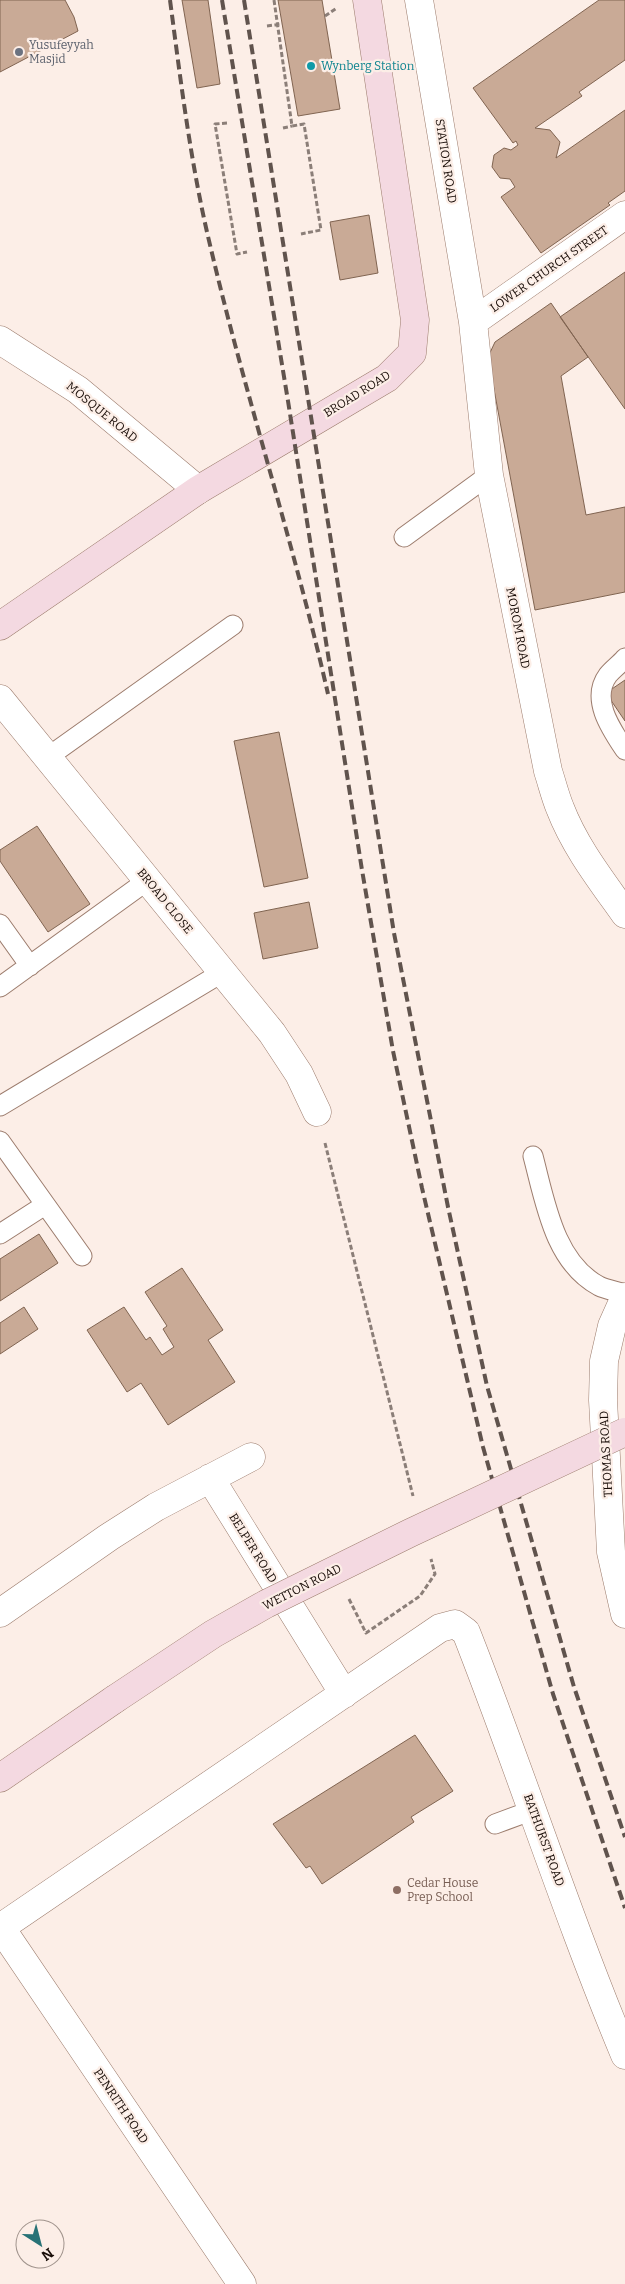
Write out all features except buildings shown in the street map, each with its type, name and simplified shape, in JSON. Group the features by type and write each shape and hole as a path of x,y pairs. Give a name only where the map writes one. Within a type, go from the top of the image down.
{"street":[{"name":"BROAD ROAD","path":"0,626 198,490 387,378 412,353 415,320 367,0"},
{"name":"STATION ROAD","path":"418,0 473,322"},
{"name":"LOWER CHURCH STREET","path":"473,322 625,216"},
{"name":"MOROM ROAD","path":"473,322 489,475 548,771 560,809 574,838 589,864 625,914"},
{"name":"MOSQUE ROAD","path":"0,340 78,390 198,490"},
{"name":"BROAD CLOSE","path":"0,699 272,1033 299,1074 317,1112"},
{"name":"THOMAS ROAD","path":"625,1295 612,1326 604,1361 603,1400 625,1614"},
{"name":"WETTON ROAD","path":"0,1778 213,1634 266,1604 625,1432"},
{"path":"0,1613 156,1507 251,1458"},
{"name":"BELPER ROAD","path":"210,1478 344,1694"},
{"name":"BATHURST ROAD","path":"344,1694 440,1628 454,1624 466,1632 594,1980 625,2055"},
{"path":"0,1928 344,1694"},
{"name":"PENRITH ROAD","path":"0,1928 242,2284"}],"lane":[{"path":"404,537 489,475"},
{"path":"48,757 233,625"},
{"path":"625,658 607,676 600,698 608,724 625,750"},
{"path":"0,987 148,880"},
{"path":"0,924 30,966"},
{"path":"0,1106 222,972"},
{"path":"0,1141 82,1256"},
{"path":"533,1156 551,1219 565,1254 581,1273 600,1286 625,1295"},
{"path":"0,1234 45,1205"},
{"path":"495,1824 533,1810"}],"path":[{"path":"274,0 280,24 292,126"},
{"path":"325,16 336,8"},
{"path":"267,26 280,24"},
{"path":"227,123 215,124 237,254 247,252"},
{"path":"283,128 304,124 320,230 301,234"},
{"path":"317,1112 416,1504"},
{"path":"348,1598 366,1633 420,1596 435,1574 430,1557"}],"railway":[{"path":"170,0 187,125 204,218 239,360 315,638 328,694"},
{"path":"222,0 362,870 393,1051 422,1188 483,1447 553,1694 625,1908"},
{"path":"244,0 394,933 448,1207 487,1386 574,1687 625,1837"}],"place":[{"name":"Yusufeyyah Masjid","path":"19,52"},
{"name":"Wynberg Station","path":"311,66"},
{"name":"Cedar House Prep School","path":"397,1890"}]}
